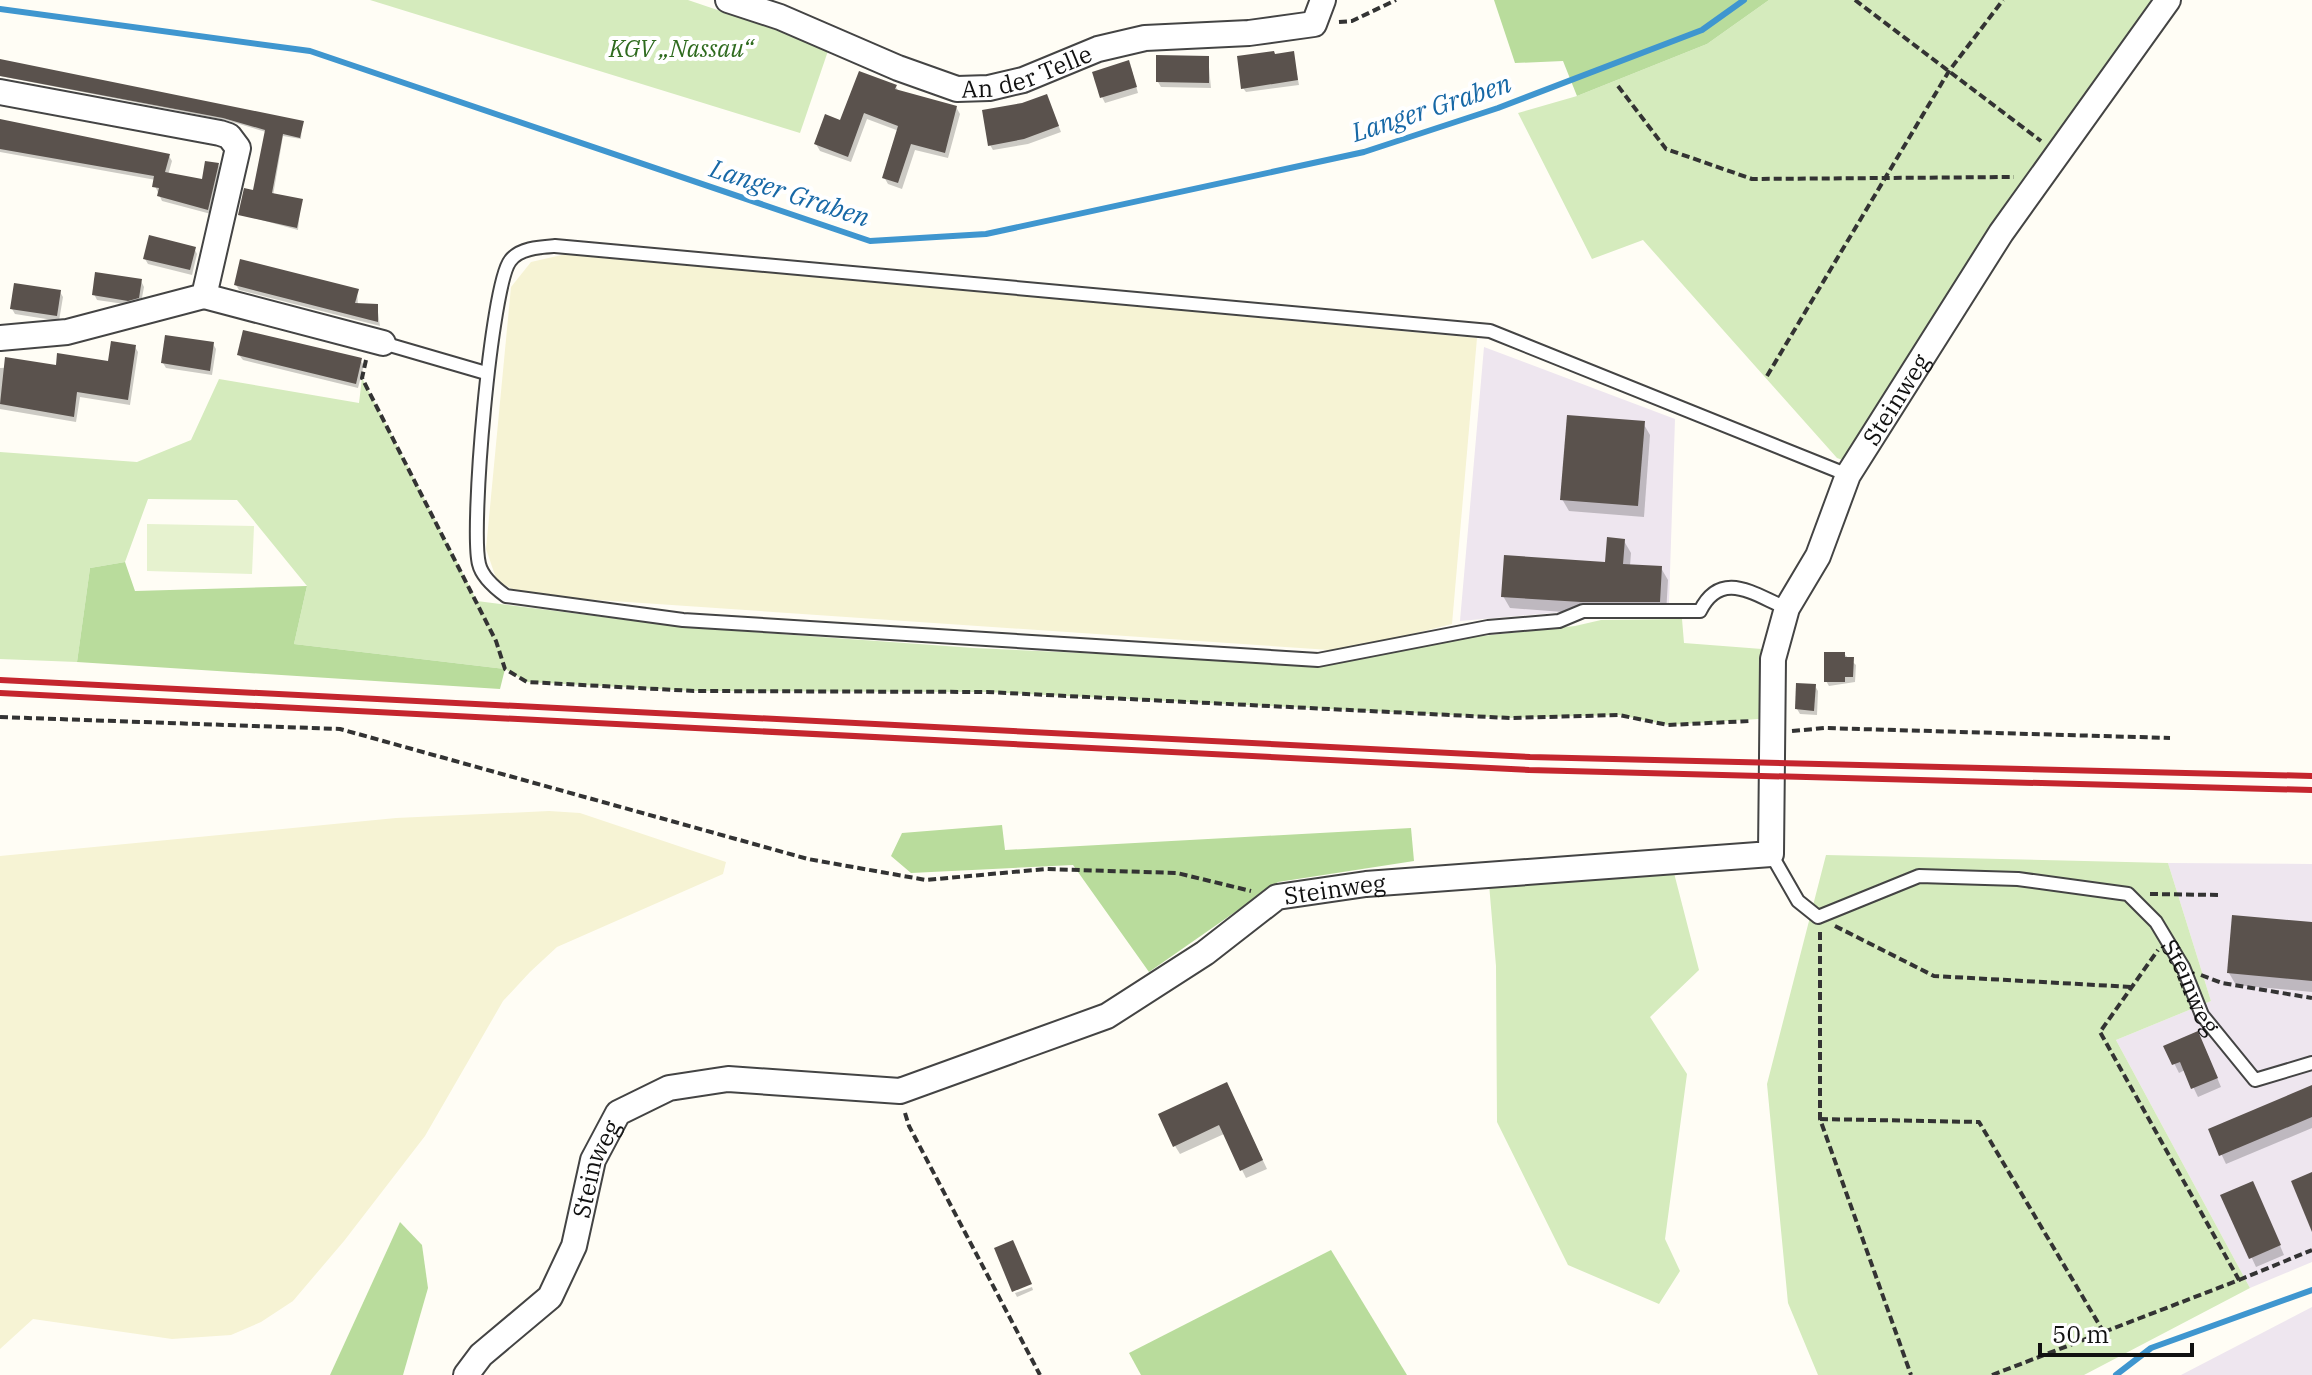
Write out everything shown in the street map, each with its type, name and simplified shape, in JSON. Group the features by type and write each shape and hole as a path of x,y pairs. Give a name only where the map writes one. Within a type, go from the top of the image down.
{"street":[{"name":"An der Telle","path":"728,0 780,17 957,89 989,88 1023,80 1098,49 1145,38 1249,33 1314,24"},
{"path":"1314,24 1323,0"},
{"name":"Steinweg","path":"466,1375 481,1355 550,1297 574,1246 593,1160 618,1113 669,1088 728,1079 900,1091 1107,1016 1205,953 1277,897 1366,884 1771,854 1773,659 1787,608 1818,556 1848,475 2001,233 2168,0"},
{"path":"0,92 220,133 235,141 236,156 204,296"},
{"path":"0,338 67,332 204,296 377,340"}],"lane":[{"path":"1787,608 1750,589 1720,590 1705,601 1700,611 1583,611 1559,621 1488,627 1318,660 683,620 506,596 494,588 479,564 486,373 497,297 508,264 521,252 555,246 1490,331 1848,475"},
{"path":"377,340 486,373"},
{"path":"1771,854 1798,901 1818,917 1919,876 2018,879 2128,894"},
{"name":"Steinweg","path":"2128,894 2156,922 2183,967 2202,1015 2255,1080 2312,1063"}],"path":[{"path":"1314,24 1352,21 1396,0"},
{"path":"1855,0 2057,153"},
{"path":"1767,376 1888,178 1949,71 2003,0"},
{"path":"1618,86 1666,149 1752,179 2041,177"},
{"path":"377,340 362,378 511,676 546,685 694,691 987,692 1510,718 1619,715 1668,725 2170,738"},
{"path":"0,717 340,729 808,859 926,880 1046,869 1177,873 1277,897"},
{"path":"2128,894 2219,895"},
{"path":"1818,917 1934,976 2132,987"},
{"path":"1818,917 1821,951 1817,1053 1820,1119 1911,1375"},
{"path":"2166,939 2100,1032 2239,1280"},
{"path":"2183,967 2222,983 2312,998"},
{"path":"900,1091 909,1126 1040,1375"},
{"path":"1820,1119 1979,1122 2103,1331"},
{"path":"1992,1375 2312,1250"}],"shaded area":[{"path":"566,254 1477,338 1452,624 1345,651 524,595 497,581 486,549 511,287 531,262"},
{"path":"1484,347 1675,419 1669,603 1460,621"},
{"path":"549,811 580,813 726,862 723,874 557,947 530,972 503,1001 425,1136 293,1301 261,1322 231,1335 172,1339 33,1319 0,1349 0,856 396,818"},
{"path":"2168,863 2312,864 2312,1262 2250,1288 2116,1040 2211,1001"},
{"path":"2312,1307 2312,1375 2181,1375"}],"green space":[{"name":"KGV „Nassau“","path":"370,0 688,0 829,48 800,133"},
{"path":"1494,0 1769,0 1707,44 1577,96 1563,61 1515,63"},
{"path":"1769,0 2157,0 1845,461 1837,458 1643,240 1592,259 1518,113 1577,96 1707,44"},
{"path":"362,378 477,601 684,627 974,648 1319,664 1445,640 1575,626 1601,620 1682,619 1684,643 1775,650 1773,718 1668,725 1619,715 1510,718 987,692 694,691 527,682 505,669 294,644 307,586 237,500 148,499 125,562 90,568 77,662 0,659 0,452 137,462 191,440 219,379 359,403"},
{"path":"147,524 254,526 252,574 147,571"},
{"path":"125,562 135,591 307,586 294,644 505,669 500,689 77,662 90,568"},
{"path":"1002,825 1005,850 1411,828 1414,861 1278,882 1149,972 1073,865 911,873 891,856 902,833"},
{"path":"1826,855 2168,863 2211,1001 2116,1040 2250,1288 2084,1375 1818,1375 1788,1303 1767,1084"},
{"path":"1674,873 1699,970 1650,1017 1687,1074 1665,1239 1680,1271 1659,1304 1568,1265 1497,1122 1496,966 1489,884"},
{"path":"400,1222 422,1245 428,1288 403,1375 330,1375"},
{"path":"1331,1250 1407,1375 1141,1375 1129,1353"}],"building":[{"path":"1274,51 1275,54 1294,51 1298,80 1241,89 1237,56"},
{"path":"1156,55 1209,56 1209,83 1156,82"},
{"path":"0,59 304,121 300,138 283,134 272,193 303,199 297,228 238,215 244,188 253,190 265,130 223,118 0,76"},
{"path":"1129,60 1137,87 1100,98 1092,72"},
{"path":"859,71 897,85 895,89 957,106 945,153 911,144 898,183 882,178 898,126 864,113 848,157 814,144 825,114 840,120"},
{"path":"1047,94 1059,126 1024,139 988,146 982,110 1022,103"},
{"path":"0,119 170,154 165,172 202,179 205,161 219,163 208,210 157,196 159,188 152,187 154,176 0,149"},
{"path":"149,235 196,247 190,270 143,259"},
{"path":"240,259 359,289 355,303 378,304 378,322 234,285"},
{"path":"95,272 142,279 139,298 128,301 92,295"},
{"path":"14,283 61,290 57,316 10,309"},
{"path":"243,330 362,358 356,384 237,355"},
{"path":"165,335 214,342 210,371 161,363"},
{"path":"111,341 136,345 128,400 77,392 74,417 0,404 5,357 56,365 57,353 108,361"},
{"path":"1567,415 1645,421 1638,506 1560,500"},
{"path":"1607,537 1625,539 1623,564 1662,566 1660,602 1581,602 1501,597 1504,555 1605,562"},
{"path":"1824,652 1845,652 1845,657 1854,657 1853,677 1845,677 1845,682 1824,682"},
{"path":"1796,683 1816,684 1814,711 1795,709"},
{"path":"2232,915 2312,922 2312,981 2227,973"},
{"path":"2198,1031 2218,1078 2191,1089 2180,1062 2172,1065 2163,1046"},
{"path":"1227,1082 1263,1160 1240,1171 1219,1125 1173,1147 1158,1114"},
{"path":"2312,1085 2312,1117 2219,1156 2208,1129"},
{"path":"2312,1172 2312,1232 2291,1181"},
{"path":"2253,1181 2281,1245 2249,1259 2220,1195"},
{"path":"1013,1240 1032,1284 1012,1292 994,1248"}],"waterway":[{"name":"Langer Graben","path":"0,9 310,51 870,241 986,234 1364,152 1498,108 1702,30 1744,0"},
{"path":"2116,1375 2151,1348 2312,1290"}],"railway":[{"path":"0,680 1530,757 2312,776"},
{"path":"0,693 1529,770 2312,790"}]}
